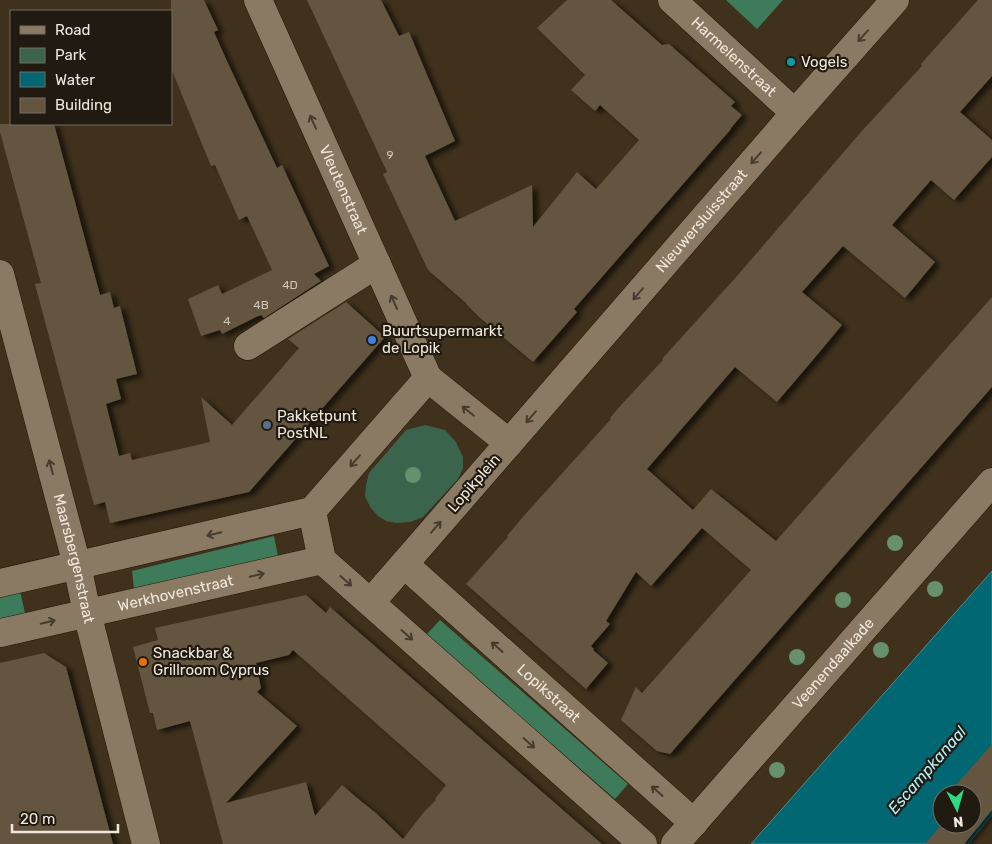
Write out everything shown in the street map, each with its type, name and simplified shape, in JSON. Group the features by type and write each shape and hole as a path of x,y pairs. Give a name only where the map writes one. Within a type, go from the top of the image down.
{"street":[{"name":"Vleutenstraat","path":"258,0 428,378"},
{"name":"Harmelenstraat","path":"672,0 795,113"},
{"name":"Nieuwersluisstraat","path":"509,443 895,0"},
{"path":"248,346 377,264"},
{"name":"Maarsbergenstraat","path":"0,274 77,565 87,613 146,844"},
{"path":"0,583 312,511 428,378"},
{"name":"Lopikplein","path":"371,602 509,443 428,378"},
{"name":"Veenendaalkade","path":"675,844 992,482"},
{"path":"312,511 322,560 643,844"},
{"name":"Werkhovenstraat","path":"0,633 322,560"},
{"name":"Lopikstraat","path":"404,564 694,823"}],"green space":[{"path":"726,0 783,0 757,29"},
{"path":"425,425 445,430 456,442 463,457 463,468 458,479 423,517 410,522 396,523 386,521 378,516 370,507 365,496 369,473 406,430"},
{"path":"274,536 278,556 134,589 132,571"},
{"path":"20,591 25,613 0,619 0,596"},
{"path":"440,620 628,784 615,799 426,635"}],"water":[{"name":"Escampkanaal","path":"992,571 992,815 982,827 982,784 932,784 932,834 976,834 968,844 751,844"}],"building":[{"path":"171,0 204,0 218,30 214,32 277,168 282,165 329,266 314,274 321,281 264,318 261,315 222,334 220,330 201,336 188,299 218,285 222,294 272,270 247,216 239,220 215,165 211,166 172,70"},
{"path":"307,0 381,0 399,36 409,32 455,141 425,156 455,221 532,185 533,227 577,172 596,189 639,140 600,105 595,111 571,90 585,75 537,28 567,0 611,0 662,45 669,44 735,102 731,106 742,115 574,309 577,312 533,362 479,317 428,270 383,174 387,172"},
{"path":"978,0 992,0 992,76 960,112 992,140 992,157 954,200 931,180 892,225 935,262 905,298 843,246 802,292 842,325 777,402 735,367 647,469 693,510 711,489 776,541 992,297 992,387 670,754 657,751 621,720 636,687 642,693 751,570 702,528 651,586 636,572 606,621 610,624 591,646 608,663 586,689 466,584"},
{"path":"0,124 54,125 100,295 110,292 114,308 120,306 137,374 116,379 121,399 106,404 119,456 130,453 132,460 210,442 201,397 232,425 299,348 288,339 346,302 385,337 249,492 110,523 105,502 94,505 35,284 41,283 0,132"},
{"path":"306,595 326,613 330,607 602,844 223,844 190,721 157,730 153,713 150,713 133,647 158,640 155,628","holes":["293,650 446,785 436,800 403,839 376,813 342,785 315,816 306,782 226,803 297,726 257,692 261,688 256,663 289,655"]},
{"path":"44,653 66,667 113,844 0,844 0,663"},
{"path":"992,744 992,810 982,822 982,784 957,784"},
{"path":"934,834 972,834 964,844 925,844"}],"place":[{"name":"Vogels","path":"791,62"},
{"name":"Buurtsupermarkt de Lopik","path":"372,340"},
{"name":"Pakketpunt PostNL","path":"267,425"},
{"name":"Snackbar & Grillroom Cyprus","path":"143,662"}]}
